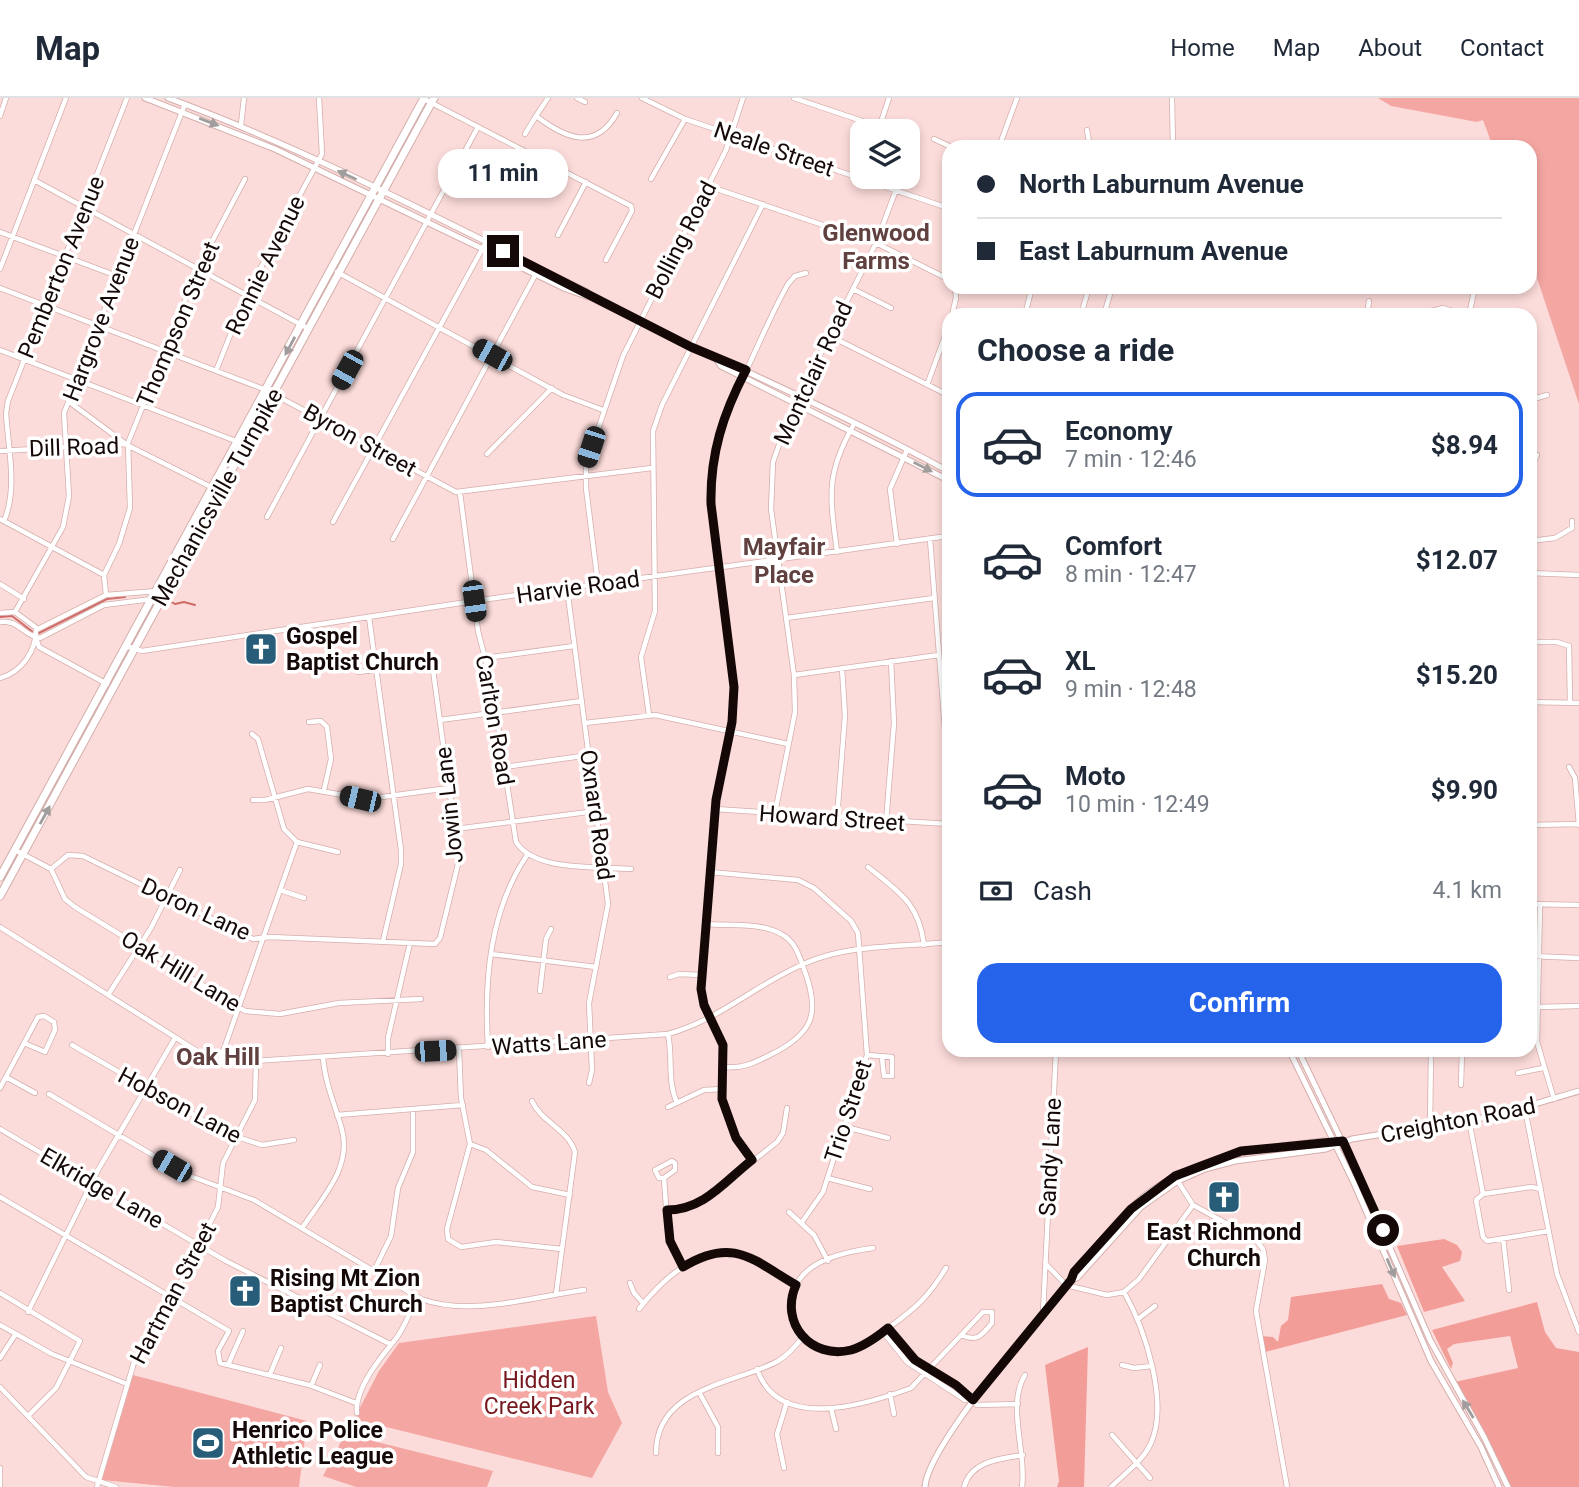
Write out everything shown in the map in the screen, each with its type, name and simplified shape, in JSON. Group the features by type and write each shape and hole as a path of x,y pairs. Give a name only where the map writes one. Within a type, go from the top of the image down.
{"highway":[{"name":"Mechanicsville Turnpike","path":"270,392 301,325 335,271 428,99"},
{"name":"Mechanicsville Turnpike","path":"0,896 19,852 216,490 270,392 309,329 335,271"},
{"name":"Mechanicsville Turnpike","path":"130,648 152,599 161,592"},
{"name":"Mechanicsville Turnpike","path":"0,877 19,852"}],"main road":[{"path":"145,98 402,202 486,242 537,271"},
{"path":"168,98 241,125 318,161 427,223 587,292 592,298 719,363 724,359 745,374 942,468"},
{"path":"798,400 850,431 942,477"},
{"path":"1292,1057 1335,1143 1431,1361 1481,1447 1499,1487"},
{"path":"1301,1057 1343,1141 1430,1340 1484,1437 1507,1487"},
{"name":"Creighton Road","path":"925,1487 929,1466 973,1400 1066,1285 1077,1278 1141,1208 1177,1178 1241,1151 1324,1141 1335,1143 1430,1127 1525,1109 1579,1092"}],"street":[{"path":"0,116 6,98"},
{"path":"0,269 66,98"},
{"name":"Pemberton Avenue","path":"2,520 10,506 11,485 6,413 24,359 127,98"},
{"path":"241,125 244,98"},
{"path":"318,161 323,145 319,98"},
{"path":"525,134 548,98"},
{"path":"577,98 585,102"},
{"name":"Neale Street","path":"642,98 685,119 850,174"},
{"name":"Bolling Road","path":"598,584 585,477 603,410 616,372 708,186 731,134 743,98"},
{"path":"794,98 852,119"},
{"path":"882,119 889,98"},
{"path":"1002,140 1017,98"},
{"path":"1172,98 1173,140"},
{"path":"428,99 631,206 632,211 606,260"},
{"name":"Hargrove Avenue","path":"15,612 54,548 63,527 69,496 64,413 185,104"},
{"path":"536,116 564,135 582,137 605,131 617,113"},
{"path":"652,180 685,119"},
{"path":"267,517 478,127"},
{"path":"1087,130 1089,140"},
{"path":"934,139 942,143"},
{"name":"Ronnie Avenue","path":"216,371 246,295 318,161"},
{"name":"Thompson Street","path":"104,575 119,544 130,508 128,445 198,268 245,179"},
{"path":"34,180 309,329"},
{"path":"558,235 586,182"},
{"path":"708,186 876,243 942,276"},
{"name":"Neale Street","path":"896,190 942,206"},
{"name":"Montclair Road","path":"775,813 794,712 793,675 771,509 773,462 779,441 798,400 876,243 896,190"},
{"path":"649,715 641,657 654,617 653,431 662,405 763,204"},
{"path":"0,232 117,276"},
{"path":"333,523 486,242"},
{"path":"335,271 552,388 603,410"},
{"path":"393,539 537,271"},
{"path":"752,1160 736,1138 722,1099 723,1045 704,1005 702,975 715,809 730,732 734,687 711,504 714,448 722,421 745,374 755,345 788,284 795,276 806,273"},
{"name":"Byron Street","path":"0,288 270,392 460,493"},
{"path":"853,289 891,308"},
{"path":"1368,302 1368,308"},
{"path":"830,336 942,392"},
{"path":"927,385 942,344"},
{"path":"0,350 242,443"},
{"path":"487,454 552,388"},
{"path":"1537,398 1547,394"},
{"path":"68,401 128,445"},
{"path":"837,552 830,480 835,462 854,424"},
{"name":"Dill Road","path":"0,451 65,445 128,445 216,490"},
{"path":"897,544 890,489 906,450"},
{"path":"460,493 652,468"},
{"name":"Carlton Road","path":"460,493 474,601 496,712 511,822 516,842 527,855"},
{"path":"2,520 104,575 106,595"},
{"path":"1537,540 1562,535 1572,528 1572,521"},
{"name":"Harvie Road","path":"130,648 142,651 474,601 942,537"},
{"path":"930,539 942,676"},
{"path":"1537,573 1579,575"},
{"path":"0,584 24,599"},
{"name":"Oxnard Road","path":"567,589 608,909 589,1003 592,1070 589,1083"},
{"path":"36,629 106,595 161,592"},
{"path":"786,618 934,598"},
{"path":"0,678 16,672 36,638 104,606 152,599"},
{"path":"0,613 15,612 36,629"},
{"path":"369,617 402,859 383,941"},
{"path":"0,622 16,623 36,638"},
{"path":"36,629 39,647 110,685"},
{"path":"1537,642 1567,644 1570,650 1570,702"},
{"path":"485,658 575,646"},
{"path":"793,675 939,655"},
{"path":"886,822 894,723 891,662"},
{"name":"Jowin Lane","path":"377,671 432,663 458,867 440,938 435,944"},
{"path":"837,818 845,716 842,668"},
{"path":"358,673 377,671"},
{"path":"440,720 582,701"},
{"path":"1537,702 1579,702"},
{"path":"585,723 649,715 788,744"},
{"path":"309,722 321,721 327,727 331,759 324,790"},
{"path":"252,734 258,739 280,823 297,842 338,852"},
{"path":"504,767 589,755"},
{"path":"1537,825 1579,825 1578,795 1570,767"},
{"path":"253,800 274,798 308,789 364,799 449,788"},
{"name":"Howard Street","path":"715,809 942,824"},
{"path":"455,830 596,810"},
{"path":"0,927 219,1063 297,842"},
{"path":"19,852 51,869"},
{"name":"Doron Lane","path":"51,869 74,853 253,939 435,944"},
{"path":"488,1048 486,995 491,954 505,898 527,855 545,862 631,869"},
{"path":"868,867 911,903 920,922 923,945"},
{"name":"Oak Hill Lane","path":"51,869 69,902 238,1009 280,1014 339,1003 421,999"},
{"path":"108,995 139,947 180,870"},
{"name":"Trio Street","path":"710,872 789,878 806,883 851,921 858,933 867,1055 820,1197 802,1222"},
{"path":"280,890 304,898"},
{"path":"1555,1100 1537,1042 1540,904 1579,905"},
{"path":"706,924 775,930 792,942 812,992 813,1006 809,1024 802,1035 787,1047 752,1064 724,1067"},
{"path":"540,991 543,960 551,929"},
{"path":"388,1054 388,1038 410,943"},
{"name":"Watts Lane","path":"219,1063 459,1050 668,1034 710,1019 802,964 835,953 942,943"},
{"path":"491,954 596,967"},
{"path":"1539,957 1579,957"},
{"path":"670,977 679,974 702,975"},
{"path":"1538,1007 1579,1006"},
{"path":"0,1088 6,1077 24,1043 38,1017 44,1016 54,1022 55,1030 46,1052 24,1043"},
{"path":"668,1034 672,1059 670,1088 677,1103"},
{"path":"28,1312 92,1182 176,1038"},
{"name":"Hobson Lane","path":"72,1045 235,1137 262,1144 294,1140"},
{"path":"459,1050 463,1105 470,1144 447,1229 449,1240 461,1247 496,1242 562,1249"},
{"path":"867,1055 892,1057 892,1076 884,1076 882,1058"},
{"name":"Sandy Lane","path":"1043,1314 1056,1057"},
{"path":"1430,1127 1431,1057"},
{"path":"1461,1085 1462,1057"},
{"path":"302,1228 341,1168 344,1140 326,1082 323,1058"},
{"name":"Hartman Street","path":"98,1485 138,1352 160,1324 218,1207 223,1163 255,1100 257,1062"},
{"path":"1518,1073 1544,1068"},
{"path":"6,1077 35,1093"},
{"path":"668,1107 704,1090 723,1089"},
{"path":"49,1094 185,1174 254,1200 417,1297 458,1307 584,1290"},
{"path":"532,1101 536,1109 573,1146 575,1160 556,1294"},
{"path":"338,1115 463,1105"},
{"path":"667,1210 687,1209 700,1203 752,1160 783,1133 787,1108"},
{"path":"374,1271 391,1236 398,1188 413,1152 413,1109"},
{"path":"1525,1109 1557,1274 1579,1332"},
{"path":"1469,1120 1483,1195"},
{"path":"842,1126 888,1138"},
{"name":"Elkridge Lane","path":"0,1129 198,1244 390,1344"},
{"path":"470,1144 486,1150 532,1187 570,1195"},
{"path":"672,1161 676,1163 675,1170 664,1178 659,1178 654,1170 672,1161"},
{"path":"664,1178 670,1241 683,1267"},
{"path":"827,1178 870,1189"},
{"path":"1177,1178 1193,1205 1255,1239 1263,1249 1265,1261 1256,1311 1287,1487"},
{"path":"1542,1189 1531,1187 1483,1195 1476,1200 1483,1237 1487,1241 1549,1231"},
{"path":"0,1197 229,1331 218,1356 220,1363 311,1386 356,1403"},
{"path":"1046,1263 1066,1285 1107,1295 1124,1292 1139,1279 1193,1205"},
{"path":"789,1212 814,1235 828,1261"},
{"path":"1503,1238 1509,1290"},
{"path":"873,1248 851,1251 828,1261 807,1272 796,1285 791,1314 802,1338 821,1350 841,1351 860,1346 928,1298 946,1268"},
{"path":"639,1309 661,1284 683,1267 713,1253 735,1252 757,1259 796,1285"},
{"path":"630,1283 643,1303"},
{"path":"1111,1487 1147,1450 1154,1433 1152,1366 1138,1319 1124,1292"},
{"path":"0,1293 80,1341 57,1388 28,1416"},
{"path":"358,1413 356,1403 417,1297"},
{"path":"1138,1319 1155,1306"},
{"path":"757,1369 767,1389 787,1402 806,1409 831,1408 911,1388 928,1372 961,1335 983,1312 992,1312 992,1323 980,1338 961,1335"},
{"path":"0,1325 68,1362 127,1384"},
{"path":"886,1330 907,1362 928,1372 965,1400 973,1400 984,1408 1018,1404"},
{"path":"228,1365 243,1331"},
{"path":"0,1358 15,1335"},
{"path":"656,1453 665,1422 677,1408 699,1392 778,1361 802,1338"},
{"path":"270,1374 281,1348"},
{"path":"311,1386 320,1365"},
{"path":"1122,1365 1134,1368 1152,1366"},
{"path":"1022,1487 1023,1455 1018,1404 1019,1389 1025,1375"},
{"path":"0,1387 86,1477 98,1485 116,1487"},
{"path":"699,1392 718,1427 718,1453"},
{"path":"890,1394 894,1414"},
{"path":"785,1468 777,1434 787,1402"},
{"path":"831,1408 836,1429"},
{"path":"1112,1435 1150,1478"},
{"path":"964,1487 970,1472 978,1465 1023,1455"},
{"path":"0,1468 0,1487"}],"green space":[{"path":"1378,98 1579,98 1579,404 1537,278 1537,140 1490,140 1483,120 1477,122 1391,106"},
{"name":"Hidden Creek Park","path":"596,1316 608,1392 622,1423 592,1478 354,1419 379,1371 399,1343"},
{"name":"Henrico Police Athletic League","path":"133,1375 307,1421 299,1487 174,1487 102,1480"},
{"name":"Hidden Creek Park","path":"345,1434 493,1471 487,1487 356,1487 323,1476"}],"shaded area":[{"path":"1444,1239 1457,1245 1462,1252 1460,1261 1442,1267 1465,1301 1424,1312 1397,1246"},
{"path":"1382,1284 1389,1299 1401,1303 1407,1315 1265,1352 1262,1336 1273,1337 1278,1342 1281,1326 1288,1320 1291,1297"},
{"path":"1537,1302 1545,1332 1556,1348 1579,1352 1579,1487 1510,1487 1455,1382 1518,1368 1510,1336 1454,1344 1447,1349 1453,1363 1451,1369 1432,1330"},
{"path":"1088,1347 1084,1487 1057,1487 1059,1481 1045,1365"}],"waterway":[{"path":"39,633 107,599 125,597"},
{"path":"168,600 175,604 184,602 195,605"},
{"path":"0,617 12,616 33,632"}],"place":[{"name":"Gospel Baptist Church","path":"261,649"},
{"name":"East Richmond Church","path":"1224,1197"},
{"name":"Rising Mt Zion Baptist Church","path":"245,1291"},
{"name":"Henrico Police Athletic League","path":"208,1443"}],"district":[{"name":"Glenwood Farms","path":"876,247"},
{"name":"Mayfair Place","path":"784,561"},
{"name":"Oak Hill","path":"218,1057"}],"route":[{"path":"503,251 691,347 746,370 722,421 714,448 710,480 734,687 732,722 716,800 701,989 704,1005 723,1045 722,1099 736,1138 752,1160 700,1203 687,1209 667,1210 670,1241 683,1267 713,1253 735,1252 749,1255 796,1285 792,1295 791,1314 802,1338 821,1350 851,1350 871,1341 888,1328 915,1360 956,1385 973,1400 1071,1280 1074,1272 1131,1209 1147,1194 1200,1164 1250,1149 1343,1141 1383,1230"}]}
